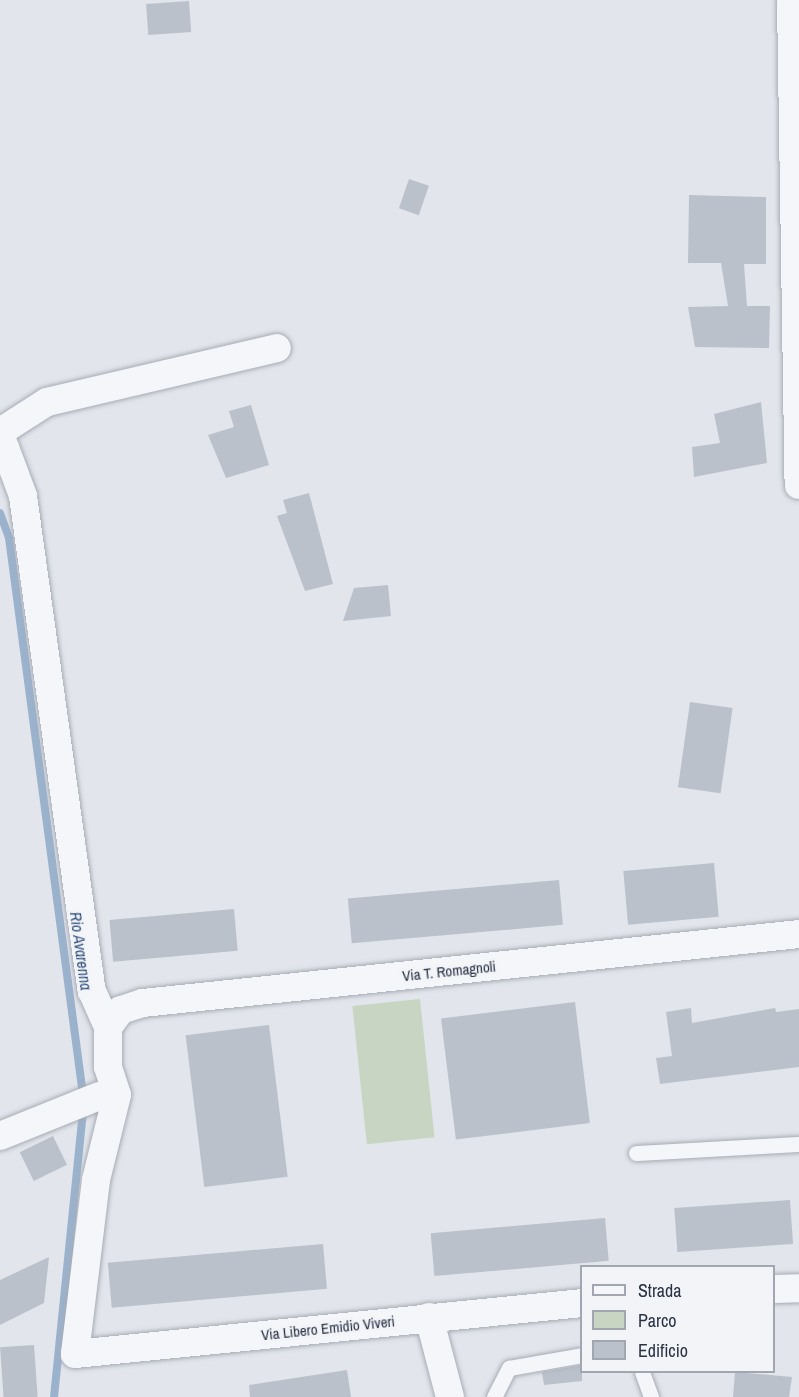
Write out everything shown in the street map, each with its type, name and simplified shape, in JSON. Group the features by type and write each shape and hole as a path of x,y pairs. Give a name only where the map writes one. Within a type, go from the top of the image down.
{"street":[{"path":"791,0 799,485"},
{"path":"108,1027 92,991 23,496 0,433 47,402 277,348"},
{"name":"Via T. Romagnoli","path":"108,1027 121,1011 143,1004 799,934"},
{"name":"Via Libero Emidio Viveri","path":"108,1027 108,1067 117,1095 96,1180 75,1354 580,1303"},
{"path":"0,1136 99,1096"},
{"path":"775,1289 799,1288"},
{"path":"429,1317 450,1397"}],"lane":[{"path":"636,1153 799,1144"},
{"path":"494,1397 509,1368 580,1355"},
{"path":"643,1373 651,1397"}],"green space":[{"path":"420,999 435,1137 367,1144 352,1006"}],"building":[{"path":"189,1 191,32 148,35 146,4"},
{"path":"409,179 429,186 419,215 399,208"},
{"path":"689,195 766,197 766,264 744,264 747,306 770,306 769,348 695,347 688,307 728,306 721,263 688,263"},
{"path":"761,402 767,463 694,477 692,447 720,443 714,414"},
{"path":"251,405 269,465 226,478 208,435 234,427 229,411"},
{"path":"309,493 333,584 305,591 277,516 287,513 283,500"},
{"path":"388,585 391,616 343,621 354,588"},
{"path":"690,702 733,708 721,793 678,787"},
{"path":"714,863 719,917 628,925 623,871"},
{"path":"559,880 563,925 352,943 348,898"},
{"path":"234,909 238,951 113,962 109,920"},
{"path":"575,1002 590,1123 456,1140 441,1018"},
{"path":"691,1008 692,1023 775,1008 776,1012 799,1009 799,1067 660,1084 656,1058 672,1056 666,1012"},
{"path":"269,1025 288,1177 204,1187 186,1035"},
{"path":"53,1136 67,1165 34,1181 20,1152"},
{"path":"790,1200 793,1244 677,1252 674,1208"},
{"path":"605,1218 609,1261 434,1276 431,1233"},
{"path":"323,1244 327,1289 112,1308 108,1263"},
{"path":"49,1257 44,1303 0,1325 0,1280"},
{"path":"34,1345 38,1397 4,1397 0,1347"},
{"path":"580,1365 582,1381 544,1385 542,1372"},
{"path":"347,1370 351,1397 250,1397 249,1385"},
{"path":"735,1373 792,1377 789,1397 733,1397"}],"waterway":[{"name":"Rio Avarenna","path":"0,513 9,538 83,1095"},
{"name":"Rio Avarenna","path":"54,1397 83,1110"}]}
